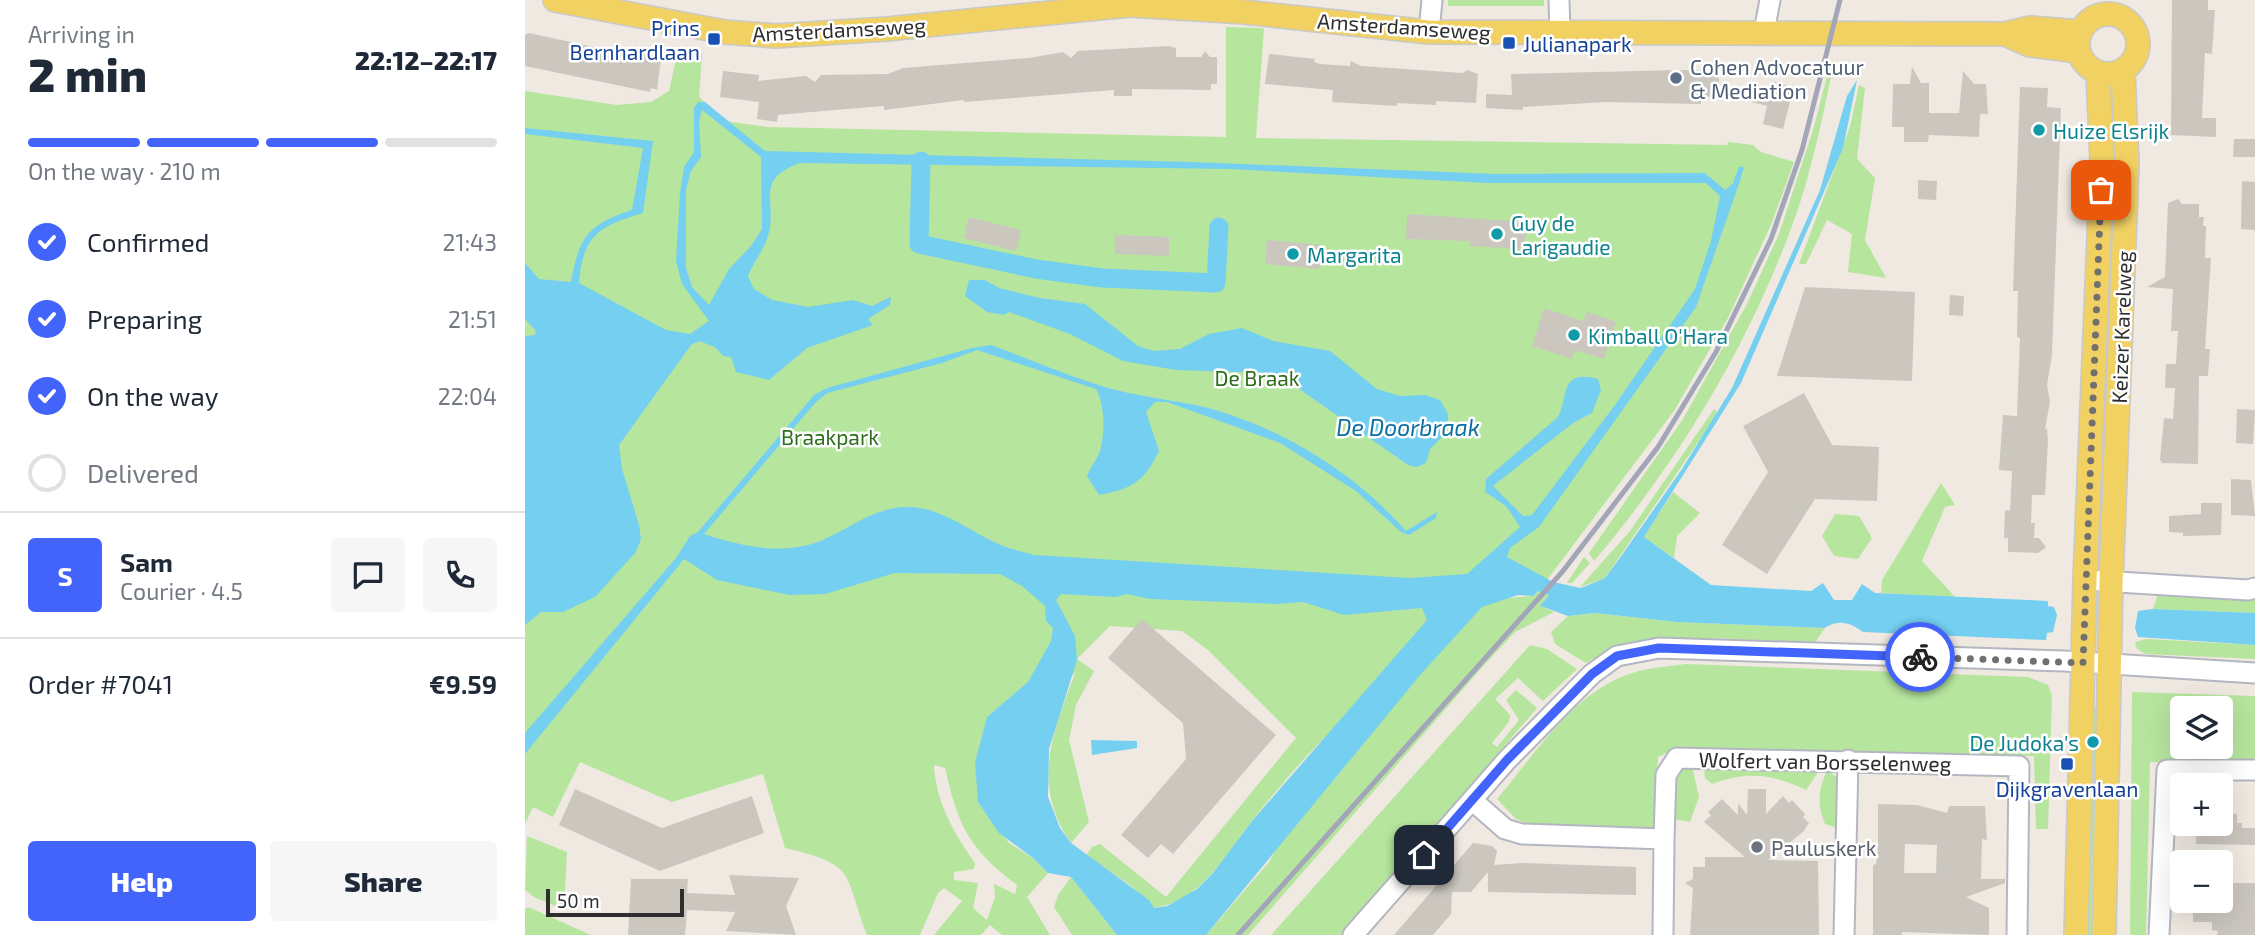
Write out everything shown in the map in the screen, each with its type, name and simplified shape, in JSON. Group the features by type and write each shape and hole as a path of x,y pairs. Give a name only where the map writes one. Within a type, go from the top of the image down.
{"main road":[{"name":"Amsterdamseweg","path":"555,0 753,36 887,29 1029,8 1169,3 1429,32 2005,34 2030,46 2079,41"},
{"path":"2118,8 2138,40 2132,63 2123,71 2111,75 2098,73 2085,65 2079,41 2090,19 2118,8"},
{"name":"Keizer Karelweg","path":"2104,935 2111,583 2127,163 2123,71"},
{"name":"Keizer Karelweg","path":"2076,935 2085,580 2102,162 2098,73"}],"street":[{"path":"1429,32 1432,0"},
{"path":"1559,0 1560,33"},
{"path":"1764,32 1770,0"},
{"path":"2085,580 2248,590 2255,587"},
{"path":"1353,935 1568,696 1617,656 1659,648 2083,663 2255,673"},
{"name":"Wolfert van Borsselenweg","path":"1664,839 1666,775 1677,758 2019,766 2017,935"},
{"path":"1844,935 1848,760"},
{"path":"2159,935 2167,770 2255,770"},
{"path":"1472,800 1505,829 1522,834 1664,839 1663,935"}],"green space":[{"path":"1448,0 1544,0 1544,6 1448,6"},
{"name":"Braakpark","path":"1226,27 1264,28 1256,138 1727,145 1728,142 1753,145 1761,152 1794,162 1771,225 1728,318 1674,411 1547,580 1509,598 1533,596 1538,591 1549,595 1540,606 1554,612 1515,632 1248,935 1206,935 1270,861 1325,737 1278,789 1210,875 1186,896 1154,908 1130,885 1086,855 1092,847 1100,844 1166,897 1296,738 1208,650 1182,631 1110,626 1077,659 1094,671 1076,705 1069,740 1089,822 1071,843 1051,800 1049,758 1053,736 1076,671 978,802 1009,843 1033,858 1048,873 1027,897 1050,935 1002,935 990,925 981,935 934,935 962,901 944,888 938,893 920,935 867,935 850,884 837,866 785,848 763,774 672,802 580,762 553,817 533,807 525,824 525,91 617,105 651,102 669,91 679,46 702,54 699,97 725,121 768,127 1226,137","holes":["934,765 945,768 955,806 968,835 987,860 1017,885 1015,894 994,884 995,897 987,920 973,908 978,883 954,880 954,872 974,869 975,863 953,829 942,805"]},
{"path":"1831,61 1834,62 1825,106 1803,194 1788,237 1750,324 1680,447 1594,561 1589,553 1683,419 1747,304 1779,234 1814,127"},
{"path":"1859,85 1865,88 1857,159 1875,178 1865,240 1886,278 1848,272 1852,234 1827,220 1806,264 1799,264 1850,127"},
{"path":"2106,170 2122,170 2105,559 2090,557"},
{"path":"1714,409 1718,413 1605,578 1580,587 1630,531"},
{"path":"1941,483 1955,505 1945,507 1922,561 1956,598 1881,593 1882,580"},
{"path":"1673,492 1700,513 1677,536 1674,558 1644,537"},
{"path":"1835,514 1859,516 1872,538 1858,559 1834,556 1822,536"},
{"path":"1584,557 1590,563 1572,583 1567,583"},
{"path":"2158,594 2255,596 2255,613 2153,609"},
{"path":"1595,613 1677,622 1825,628 1814,644 1668,639 1612,651 1586,663 1555,644 1551,632 1568,616"},
{"path":"2147,639 2255,645 2255,659 2146,654 2137,649 2135,642"},
{"path":"1530,645 1547,649 1577,669 1543,701 1518,678 1495,699 1510,715 1509,722 1492,743 1497,747 1519,720 1506,700 1516,690 1537,708 1343,935 1271,935"},
{"path":"1686,664 2028,677 2048,685 2052,695 2048,829 2036,829 2034,756 1671,751 1658,757 1654,832 1543,830 1516,819 1497,799 1561,722 1598,689 1643,670"},
{"path":"2132,692 2255,696 2255,764 2150,762 2146,935 2130,935"},
{"path":"2088,707 2101,707 2096,935 2084,935"},
{"path":"1683,764 1692,766 1699,797 1690,822 1675,819 1677,775"},
{"path":"1704,768 1819,771 1806,790 1782,780 1760,776 1737,777 1712,784 1705,778"},
{"path":"1827,771 1837,777 1838,828 1825,824 1821,810 1820,791"},
{"path":"527,836 567,852 564,910 534,897 525,890"},
{"path":"1071,877 1117,935 1072,935 1054,907 1058,895"},
{"path":"528,907 591,935 525,935 525,909"}],"water":[{"path":"1857,80 1843,148 1741,383 1644,537 1711,585 1811,591 1823,583 1834,600 1852,600 1862,584 1875,593 2048,601 2048,606 2054,607 2057,615 2053,632 2047,633 2046,640 1863,632 1844,623 1835,623 1824,628 1677,622 1595,613 1568,616 1540,606 1549,595 1538,591 1533,596 1518,595 1482,607 1421,674 1206,935 1117,935 1071,877 1048,873 1033,858 999,833 978,802 975,763 987,717 1028,682 1051,641 1053,628 1046,621 1045,606 1022,586 1000,574 895,573 825,594 790,595 717,580 684,559 525,754 525,733 676,558 690,536 698,532 814,395 827,388 972,348 991,345 1100,386 1229,414 1285,438 1338,470 1385,509 1406,531 1437,512 1436,518 1409,535 1401,532 1356,491 1280,443 1167,402 1155,402 1146,412 1159,451 1148,470 1129,487 1099,495 1087,476 1100,451 1103,436 1103,411 1096,389 977,350 942,363 827,393 815,403 704,534 750,546 781,549 797,547 827,538 874,514 905,507 944,515 991,541 1034,555 1409,578 1467,574 1520,527 1506,506 1485,492 1486,479 1558,417 1571,381 1586,377 1598,379 1601,390 1592,413 1573,423 1493,486 1523,516 1532,515 1615,405 1695,289 1711,241 1720,196 1706,183 1487,183 1231,169 800,163 786,170 772,184 768,236 748,276 754,289 772,300 808,307 853,300 872,306 891,297 890,305 868,319 873,325 807,348 769,380 736,372 731,357 723,356 715,347 699,341 691,345 619,445 622,469 639,525 641,539 636,552 595,597 563,612 541,612 525,625 525,336 535,335 536,331 525,319 525,263 539,279 571,282 578,254 588,234 605,221 632,210 643,148 525,134 525,128 653,141 643,213 615,223 596,234 585,253 579,283 666,330 690,334 709,321 682,284 676,261 680,193 684,167 694,152 694,108 698,102 705,102 765,151 1192,162 1495,174 1705,173 1725,190 1734,183 1737,174 1741,178 1696,307 1539,527 1510,548 1507,557 1553,582 1581,588 1605,578 1682,469 1732,388 1820,190 1847,96","holes":["702,110 761,157 762,229 751,246 729,269 709,305 692,287 686,268 686,190 691,171 701,157 699,121","1061,594 1116,597 1126,594 1150,599 1276,604 1303,602 1344,615 1422,608 1427,620 1252,821 1213,873 1197,889 1167,906 1154,908 1149,900 1071,843 1060,828 1048,797 1049,749 1077,660 1075,636 1056,600"]},
{"name":"De Doorbraak","path":"969,280 985,280 999,288 1040,298 1085,304 1138,346 1154,351 1180,349 1209,334 1242,328 1273,341 1330,351 1377,389 1400,396 1425,395 1440,400 1448,414 1448,431 1430,449 1426,463 1417,467 1408,465 1292,384 1269,373 1176,370 1123,361 1070,334 1009,312 1004,315 987,312 965,296"},
{"path":"2153,609 2255,613 2255,645 2138,637 2135,628 2138,611"},
{"path":"1091,740 1137,741 1137,748 1092,755"}],"building":[{"path":"2172,0 2208,0 2208,10 2215,10 2212,54 2205,53 2202,118 2216,118 2216,137 2171,135"},
{"path":"529,33 626,54 626,51 661,58 657,90 651,88 650,92 525,66 525,35"},
{"path":"1169,46 1176,48 1176,57 1201,57 1205,51 1210,57 1217,57 1217,84 1211,84 1211,90 1132,89 1132,96 1114,96 1114,90 964,100 884,110 884,106 846,109 778,115 777,122 757,119 759,102 720,97 723,71 759,75 758,81 806,76 815,82 821,75 888,74 903,68 1029,58 1063,52 1071,58 1078,51"},
{"path":"1269,54 1315,59 1314,62 1320,64 1350,66 1351,61 1361,66 1463,73 1467,70 1478,74 1476,103 1436,101 1436,105 1397,103 1397,106 1332,102 1333,90 1265,84"},
{"path":"1912,67 1921,83 1929,83 1929,113 1959,113 1963,71 1974,84 1986,84 1988,114 1980,114 1979,137 1929,135 1928,142 1904,142 1904,127 1892,127 1893,84 1910,84"},
{"path":"1719,71 1719,96 1701,97 1701,104 1606,102 1523,107 1523,110 1486,108 1486,94 1512,95 1511,74"},
{"path":"1774,82 1794,87 1783,129 1763,124 1767,106 1748,101 1751,83 1772,89"},
{"path":"2020,87 2048,88 2047,107 2061,108 2052,355 2047,385 2050,402 2045,429 2048,440 2045,495 2032,495 2031,523 2035,523 2034,538 2039,538 2046,547 2038,553 2008,552 2008,538 2004,538 2005,510 2010,511 2012,471 1999,470 2003,415 2017,416 2020,338 2017,337 2018,291 2013,291"},
{"path":"2234,139 2255,139 2255,157 2233,157"},
{"path":"1918,180 1937,181 1936,200 1918,199"},
{"path":"2242,181 2255,182 2255,230 2241,229"},
{"path":"2178,199 2182,204 2199,204 2199,217 2204,217 2203,226 2206,226 2205,258 2211,258 2205,349 2210,349 2208,376 2199,376 2198,464 2162,463 2160,460 2164,418 2173,419 2175,388 2165,388 2166,364 2176,364 2178,331 2171,331 2173,289 2147,287 2165,277 2168,203"},
{"path":"1407,214 1526,222 1524,249 1469,246 1470,241 1406,239"},
{"path":"969,217 1021,230 1016,251 964,238"},
{"path":"1115,235 1169,237 1169,256 1115,254"},
{"name":"Margarita","path":"1267,240 1322,245 1319,269 1265,264"},
{"path":"1805,287 1915,292 1912,381 1777,376"},
{"path":"1950,295 1964,296 1963,316 1949,315"},
{"name":"Kimball O'Hara","path":"1544,308 1583,321 1587,312 1616,322 1604,359 1575,350 1572,359 1532,346"},
{"path":"1804,393 1832,445 1879,447 1877,501 1815,499 1767,574 1722,545 1768,472 1743,426"},
{"path":"2237,409 2255,410 2253,444 2236,443"},
{"path":"2231,479 2251,480 2255,516 2231,515"},
{"path":"2201,503 2222,503 2221,535 2183,536 2183,533 2169,532 2169,516 2201,514"},
{"path":"1142,619 1276,735 1173,854 1161,844 1148,858 1121,835 1186,759 1183,723 1108,658"},
{"path":"575,789 662,828 752,796 764,833 660,871 559,825"},
{"path":"1748,789 1766,789 1766,814 1783,796 1789,803 1792,800 1805,814 1803,817 1809,823 1803,832 1768,860 1818,861 1819,935 1690,935 1693,888 1685,883 1693,879 1693,867 1705,867 1705,857 1745,857 1704,822 1711,815 1708,812 1722,799 1738,815 1738,803 1747,815"},
{"path":"1878,804 1917,805 1947,813 1949,806 1985,806 1987,840 1982,839 1981,879 2005,879 2005,883 1966,897 1989,908 1989,935 1902,932 1902,935 1873,935 1873,865 1876,864","holes":["1905,844 1937,845 1936,873 1904,873"]},
{"path":"2233,814 2237,814 2237,823 2242,823 2242,828 2255,828 2255,845 2196,844 2196,836 2233,836"},
{"path":"1473,843 1492,846 1497,851 1494,865 1523,863 1636,867 1636,895 1488,892 1488,872 1471,892 1452,892 1451,914 1433,935 1394,935"},
{"path":"729,875 799,878 786,906 796,935 726,931 735,912 687,910 685,935 628,935 631,879 688,879 687,893 735,895"},
{"path":"2233,883 2255,883 2255,935 2217,935 2218,931 2212,930 2212,922 2193,922 2193,913 2233,913"}],"waterway":[{"path":"921,161 919,244 1036,269 1102,278 1216,283 1219,227"},
{"path":"1736,182 1741,169"}],"railway":[{"path":"1238,935 1563,571 1658,447 1716,352 1771,239 1802,150 1840,0"}],"way so far":[{"path":"1920,657 2083,663 2101,190"}],"place":[{"name":"Prins Bernhardlaan","path":"714,39"},
{"name":"Julianapark","path":"1509,43"},
{"name":"Cohen Advocatuur & Mediation","path":"1676,78"},
{"name":"Huize Elsrijk","path":"2039,130"},
{"name":"Guy de Larigaudie","path":"1497,234"},
{"name":"Margarita","path":"1293,254"},
{"name":"Kimball O'Hara","path":"1574,335"},
{"name":"De Judoka's","path":"2093,742"},
{"name":"Dijkgravenlaan","path":"2067,764"},
{"name":"Pauluskerk","path":"1757,847"}],"route":[{"path":"1424,855 1507,760 1568,696 1617,656 1659,648 1920,657"}],"park label":[{"name":"De Braak","path":"1257,377"}]}
